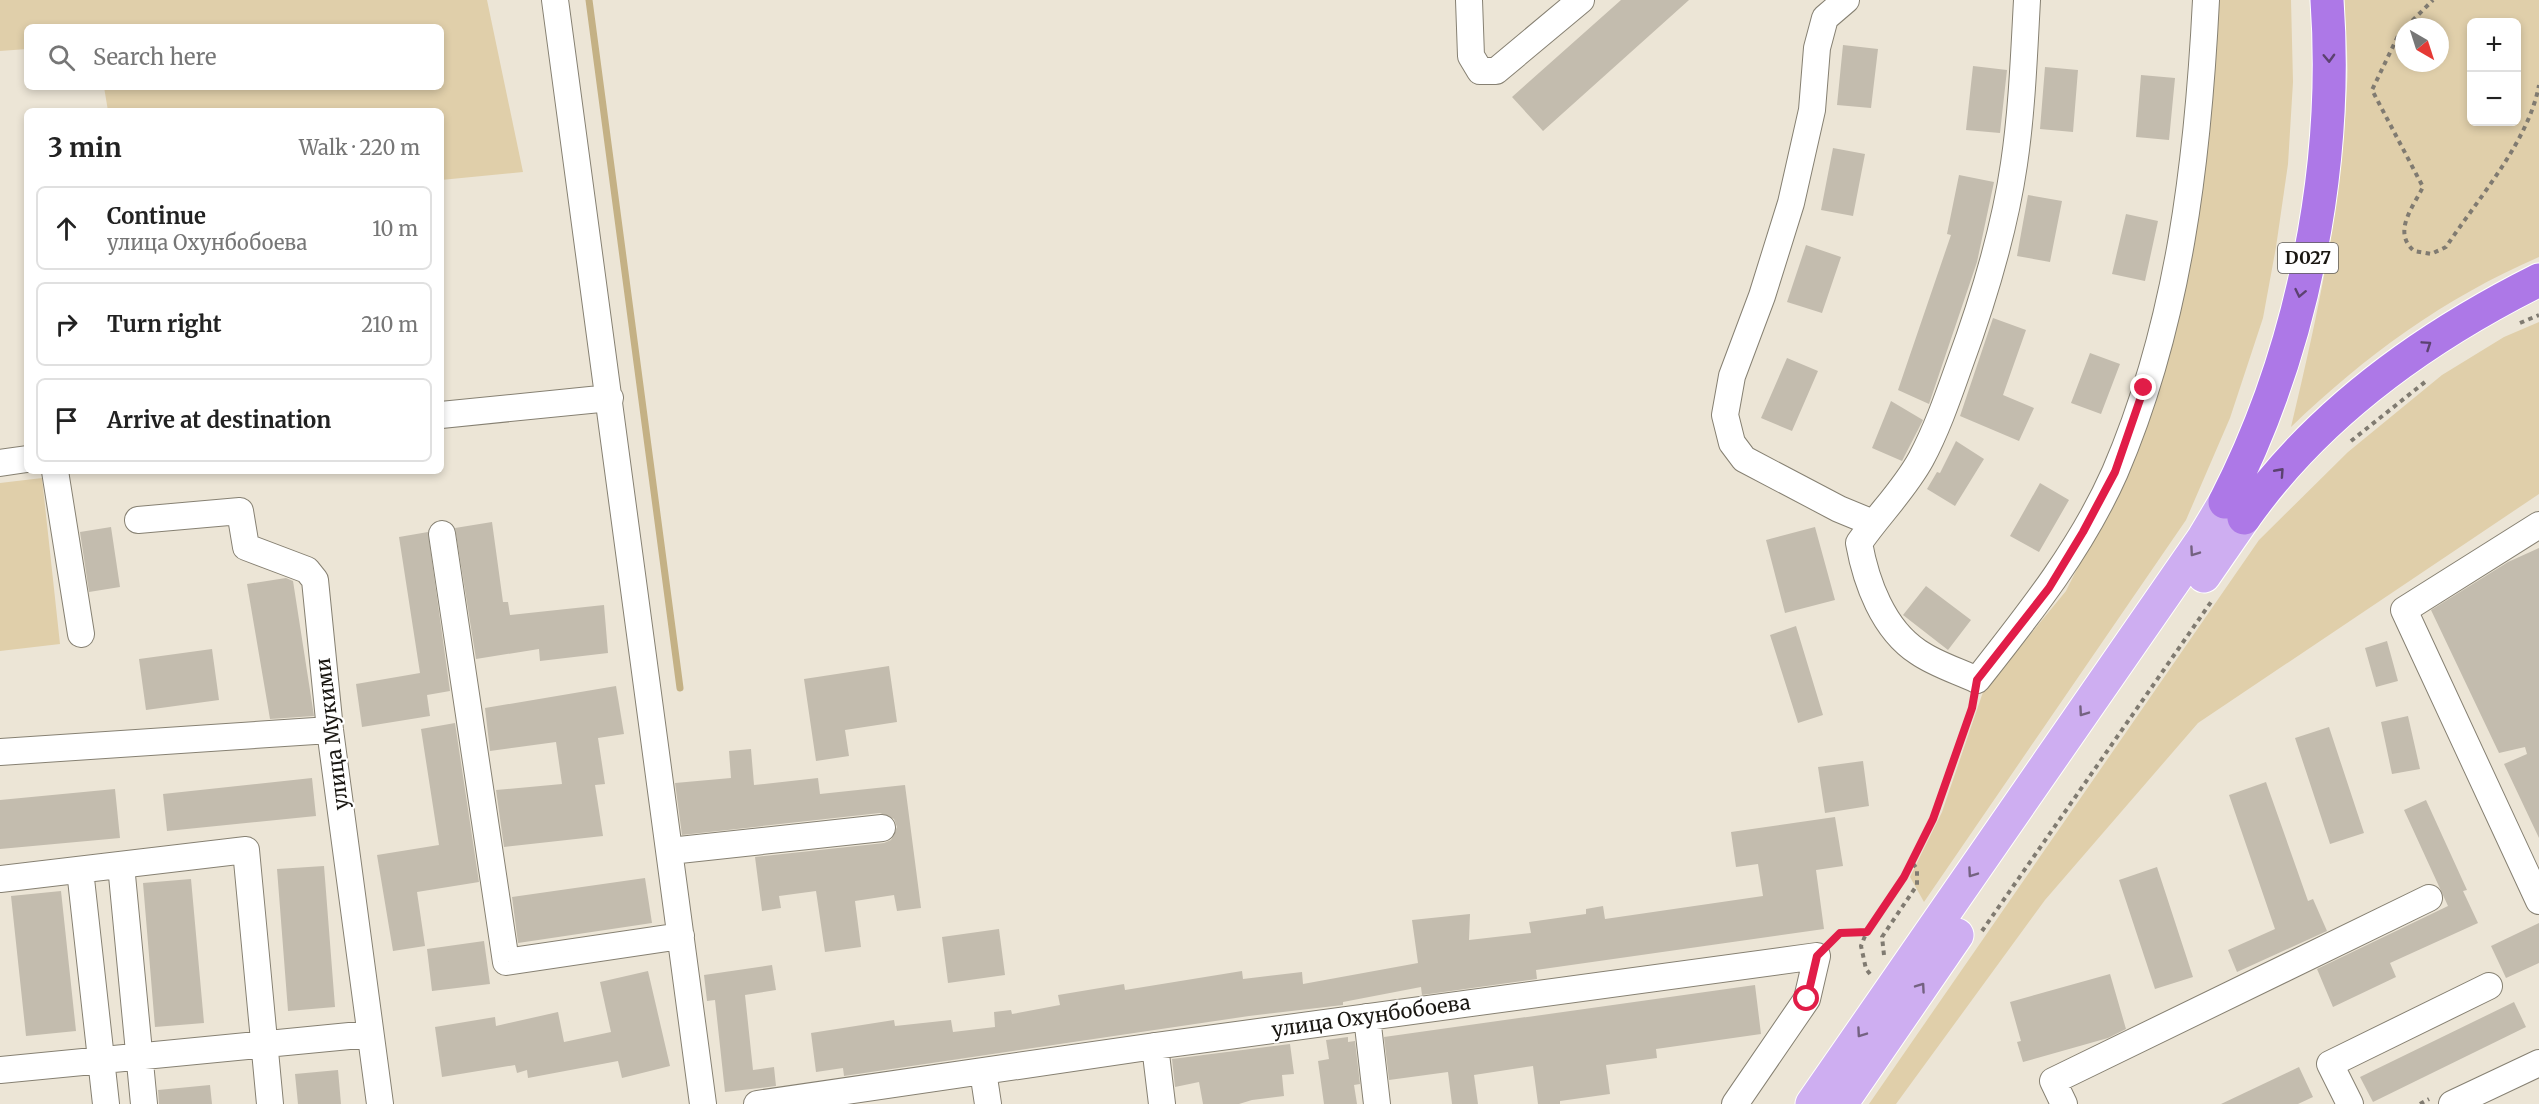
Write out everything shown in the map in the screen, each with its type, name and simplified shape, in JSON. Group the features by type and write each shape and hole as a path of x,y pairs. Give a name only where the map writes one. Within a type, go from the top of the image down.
{"highway":[{"name":"D027","path":"2235,510 2255,441 2281,371 2306,268 2326,145 2330,80 2326,0"},
{"name":"D027","path":"2235,510 2267,485 2299,450 2370,387 2453,327 2539,280"}],"main road":[{"name":"D027","path":"1812,1104 2203,539 2235,510"},
{"name":"D027","path":"1841,1104 2235,510"}],"street":[{"path":"555,0 704,1104"},
{"path":"1469,0 1471,56 1480,71 1496,71 1545,27 1581,0"},
{"path":"1846,0 1825,18 1817,48 1812,110 1791,203 1762,296 1732,376 1725,416 1732,443 1744,459 1839,509 1873,523"},
{"path":"2027,0 2023,76 2014,164 1993,266 1945,406 1921,458 1899,494 1873,523 1859,543 1864,571 1889,624 1917,652 1977,680 2049,588 2115,472 2130,431 2158,345 2184,229 2195,157 2206,0"},
{"path":"444,415 610,398"},
{"path":"0,463 24,459"},
{"path":"55,474 81,634"},
{"name":"улица Мукими","path":"138,520 240,511 246,547 307,570 315,580 330,730 380,1104"},
{"path":"2539,525 2404,610 2539,901"},
{"path":"442,534 506,962 681,936"},
{"path":"0,752 330,730"},
{"path":"670,851 882,828"},
{"path":"0,879 246,850 270,1104"},
{"path":"122,865 144,1104"},
{"path":"80,870 106,1104"},
{"path":"2064,1104 2053,1081 2428,898"},
{"path":"1734,1104 1807,999 1817,956"},
{"name":"улица Охунбобоева","path":"757,1104 1155,1046 1817,956"},
{"path":"2350,1104 2330,1064 2489,986"},
{"path":"1367,1017 1377,1104"},
{"path":"0,1070 370,1034"},
{"path":"1155,1046 1162,1104"},
{"path":"2452,1104 2539,1063"},
{"path":"983,1071 988,1104"}],"path":[{"path":"2415,18 2433,0"},
{"path":"2395,42 2372,90 2423,187 2404,224 2405,239 2414,251 2431,254 2446,247 2518,142 2536,103 2539,86"},
{"path":"2511,327 2539,315"},
{"path":"2344,447 2431,377"},
{"path":"1977,939 2213,598"},
{"path":"1877,981 1866,969 1861,946 1867,932 1912,861 1933,819 1972,708 1977,680"},
{"path":"1886,958 1882,951 1882,937 1917,885 1917,869 1912,861"},
{"path":"1817,956 1840,933 1867,932"}],"shaded area":[{"path":"0,0 487,0 523,172 444,180 444,108 108,108 104,90 444,90 444,24 24,24 24,49 0,51"},
{"path":"2214,0 2291,0 2293,82 2288,164 2263,318 2230,418 2186,520 1924,902 1910,877 1942,812 1983,692 2066,591 2127,468 2181,306 2206,160"},
{"path":"2344,0 2539,0 2539,257 2471,291 2407,331 2348,376 2291,427 2319,300 2334,216 2344,130 2347,54"},
{"path":"2539,322 2539,494 2198,723 2045,900 1896,1104 1869,1104 2259,540 2348,452 2442,375 2504,337"},
{"path":"42,478 60,644 0,651 0,483"}],"building":[{"path":"1621,0 1689,0 1543,131 1512,97"},
{"path":"1843,45 1878,49 1871,108 1837,105"},
{"path":"1973,66 2007,70 2000,133 1966,130"},
{"path":"2045,67 2078,70 2073,132 2040,129"},
{"path":"2141,75 2175,78 2169,140 2136,137"},
{"path":"1833,148 1865,154 1853,216 1821,210"},
{"path":"1959,175 1994,182 1977,262 1929,404 1898,390 1951,235 1947,234"},
{"path":"2028,195 2062,201 2050,262 2017,256"},
{"path":"2126,214 2158,221 2145,281 2112,274"},
{"path":"1806,245 1841,257 1822,313 1787,302"},
{"path":"1993,318 2026,330 2003,395 2034,408 2019,441 1960,416"},
{"path":"2090,353 2120,364 2101,414 2071,403"},
{"path":"1787,358 1818,371 1792,431 1761,418"},
{"path":"1891,401 1923,420 1902,461 1872,448"},
{"path":"1956,441 1984,459 1955,506 1927,489 1937,472 1940,473"},
{"path":"2040,483 2069,500 2039,552 2010,536"},
{"path":"492,522 503,602 508,602 510,615 604,605 608,653 540,661 539,649 476,659 455,528"},
{"path":"111,527 120,587 89,592 80,532"},
{"path":"1815,527 1835,600 1785,613 1766,540"},
{"path":"428,532 450,691 427,695 430,716 362,727 356,684 420,673 399,537"},
{"path":"2539,548 2539,838 2504,764 2527,754 2525,747 2499,753 2431,610 2508,562"},
{"path":"286,578 293,581 314,716 270,719 247,584"},
{"path":"1926,586 1971,620 1948,650 1903,615"},
{"path":"1796,626 1823,715 1798,723 1770,635"},
{"path":"2387,641 2398,681 2376,687 2365,648"},
{"path":"212,649 219,700 146,710 139,659"},
{"path":"889,666 897,722 845,730 849,756 816,761 804,679"},
{"path":"616,686 624,734 598,738 605,784 595,785 603,836 504,847 496,790 562,784 556,742 490,751 485,708"},
{"path":"2408,716 2420,769 2392,774 2381,722"},
{"path":"455,723 479,882 417,892 425,946 393,951 377,855 439,845 421,729"},
{"path":"2329,727 2364,833 2330,844 2295,738"},
{"path":"751,749 754,785 818,778 820,794 905,785 921,908 897,911 894,895 855,901 861,947 825,952 816,891 779,896 781,908 762,911 755,857 884,843 891,840 897,827 894,819 880,813 682,835 675,783 731,778 729,751"},
{"path":"1863,761 1869,806 1825,813 1818,767"},
{"path":"312,778 316,816 167,831 163,794"},
{"path":"2266,782 2308,901 2313,899 2327,931 2237,972 2228,950 2275,929 2229,795"},
{"path":"115,789 120,838 0,849 0,800"},
{"path":"2426,800 2467,890 2463,891 2478,923 2390,963 2396,977 2333,1007 2317,969 2448,906 2404,810"},
{"path":"1835,817 1843,866 1816,870 1824,929 1536,970 1537,979 1422,995 1421,987 1343,1002 1343,1005 1249,1016 844,1076 843,1068 816,1072 811,1033 894,1020 895,1026 951,1020 953,1032 995,1027 994,1012 1011,1010 1012,1014 1060,1005 1058,995 1124,984 1125,990 1242,971 1243,979 1302,972 1303,984 1418,963 1412,920 1470,914 1469,940 1531,933 1529,922 1586,914 1586,909 1603,906 1605,919 1763,896 1758,864 1736,867 1731,832"},
{"path":"324,866 335,1007 288,1011 277,869"},
{"path":"2157,867 2193,977 2155,989 2119,880"},
{"path":"645,878 652,923 518,943 512,897"},
{"path":"191,879 204,1023 155,1027 143,883"},
{"path":"61,891 76,1031 26,1036 11,896"},
{"path":"2539,923 2539,963 2506,978 2491,946"},
{"path":"999,929 1005,975 948,983 942,937"},
{"path":"484,941 490,984 432,991 427,949"},
{"path":"772,965 776,990 745,995 753,1070 774,1067 776,1086 725,1092 715,1000 707,1001 704,975"},
{"path":"648,971 670,1066 622,1078 618,1061 528,1078 527,1070 517,1073 515,1065 442,1077 435,1027 495,1017 496,1026 558,1012 564,1042 611,1032 600,982"},
{"path":"2110,974 2126,1029 2108,1038 2023,1062 2017,1042 2021,1041 2010,1002"},
{"path":"1755,985 1761,1034 1656,1049 1657,1058 1606,1065 1610,1094 1560,1101 1560,1104 1538,1104 1533,1066 1474,1075 1478,1104 1452,1104 1448,1072 1389,1080 1384,1037"},
{"path":"2514,1002 2526,1027 2373,1102 2360,1077"},
{"path":"1348,1037 1348,1042 1355,1041 1360,1084 1354,1085 1357,1104 1324,1104 1318,1061 1329,1059 1326,1040"},
{"path":"1290,1044 1294,1074 1282,1075 1284,1096 1239,1104 1203,1104 1199,1082 1175,1087 1172,1059"},
{"path":"2299,1067 2313,1097 2298,1104 2221,1104"},
{"path":"338,1070 341,1104 298,1104 295,1074"},
{"path":"210,1085 212,1104 159,1104 158,1090"}],"waterway":[{"path":"589,0 680,688"}],"route":[{"path":"1807,999 1817,956 1840,933 1867,932 1904,877 1933,819 1972,708 1977,680 2049,588 2083,532 2115,472 2144,388"}]}
